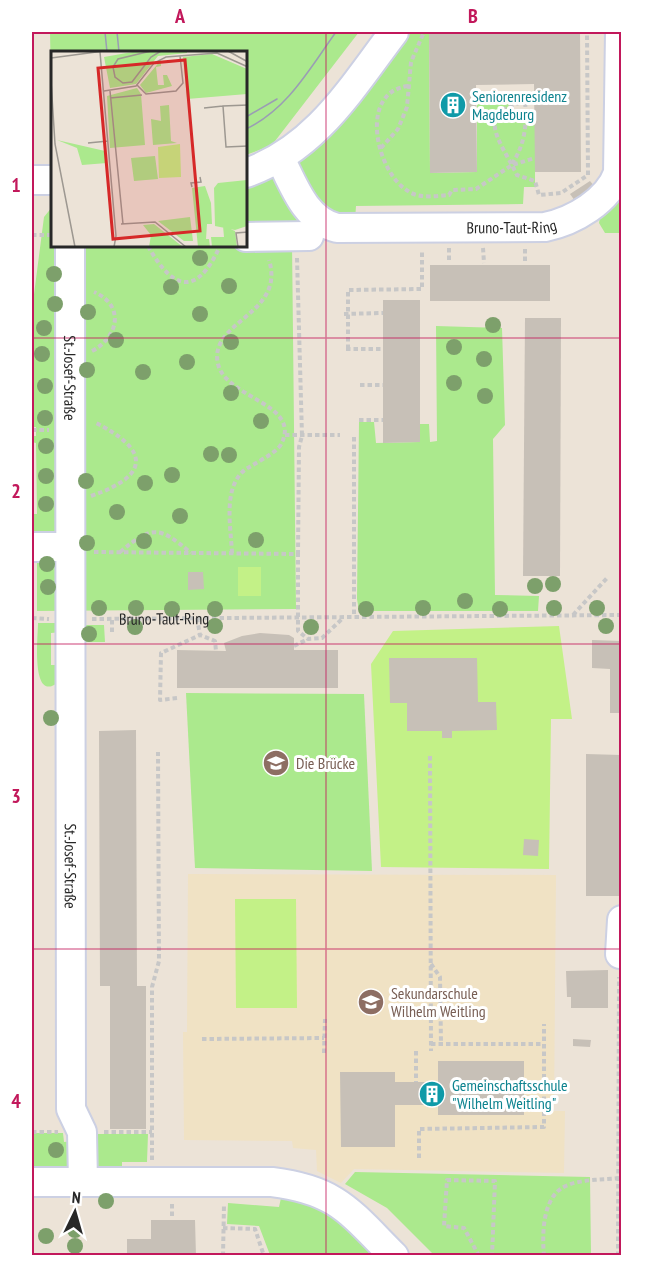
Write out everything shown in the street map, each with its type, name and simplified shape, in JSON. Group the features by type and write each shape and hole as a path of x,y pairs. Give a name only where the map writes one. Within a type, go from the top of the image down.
{"street":[{"path":"248,171 280,158 306,140 327,120 394,32"},
{"name":"Bruno-Taut-Ring","path":"280,158 312,215 324,225 337,228 545,227 561,224 588,208 607,192 618,173 620,32"},
{"path":"32,180 51,180"},
{"path":"251,237 303,236"},
{"name":"St.-Josef-Straße","path":"70,248 69,506 79,549 70,619 71,1109 82,1132 83,1182"},
{"path":"32,547 79,549"},
{"path":"620,954 621,920"},
{"path":"32,1182 272,1182 304,1186 319,1191 342,1205 394,1256"}],"path":[{"path":"381,149 398,129 407,107 411,62 424,32"},
{"path":"535,99 510,104 498,114 494,128 497,142 507,153 516,175 535,181 539,195 561,193 588,175 587,32"},
{"path":"408,86 397,87 382,99 377,120 385,164 408,192 429,197 449,195 452,190 476,189 512,165 535,158"},
{"path":"512,165 522,149 526,127 525,101"},
{"path":"32,235 51,235"},
{"path":"303,236 298,631 308,639"},
{"path":"232,553 231,497 236,481 244,471 277,449 285,435 281,416 231,384 221,374 217,360 224,337 261,304 269,291 270,264 251,237"},
{"path":"383,349 347,349 348,290 422,289 422,247"},
{"path":"149,248 167,275 175,281 186,283 194,282 205,274 219,248"},
{"path":"68,365 106,341 112,334 116,320 111,305 103,297 69,286"},
{"path":"346,314 383,313"},
{"path":"360,385 383,385"},
{"path":"68,416 93,421 121,437 130,445 135,462 130,478 122,485 69,506"},
{"path":"359,420 383,420"},
{"path":"285,435 340,435"},
{"path":"354,437 354,616"},
{"path":"119,552 142,534 156,531 171,536 192,554"},
{"path":"79,549 192,554 298,554"},
{"path":"572,616 607,578"},
{"name":"Bruno-Taut-Ring","path":"32,618 112,620 621,615"},
{"path":"294,646 308,639 322,638 345,616"},
{"path":"197,618 200,635"},
{"path":"112,620 112,632"},
{"path":"177,698 160,700 161,653 200,635 215,641 216,651"},
{"path":"152,1182 152,987 159,961 158,752"},
{"path":"430,756 431,1051"},
{"path":"618,1256 620,954"},
{"path":"431,964 440,976 441,1044"},
{"path":"324,1019 324,1053"},
{"path":"419,1158 419,1129 544,1127 544,1024"},
{"path":"202,1039 324,1038"},
{"path":"431,1044 543,1044"},
{"path":"416,1051 416,1082"},
{"path":"82,1132 152,1132"},
{"path":"544,1256 542,1230 552,1198 566,1185 619,1178"},
{"path":"479,1256 464,1228 444,1226 447,1180 495,1181 492,1256"},
{"path":"223,1256 224,1182"},
{"path":"223,1228 255,1229 264,1256"}],"shaded area":[{"name":"Sekundarschule Wilhelm Weitling","path":"188,874 556,875 554,1111 565,1111 564,1173 354,1169 341,1183 317,1171 316,1150 293,1148 292,1141 184,1140 183,1032 187,1032"}],"green space":[{"path":"50,32 359,32 272,145 248,154 248,51 51,51 51,82"},
{"path":"409,32 429,32 430,173 477,172 477,99 510,98 512,111 535,112 535,187 524,187 523,204 356,206 355,221 324,212 296,172 299,158"},
{"path":"274,174 301,224 292,242 296,609 37,611 37,535 33,533 32,514 37,514 36,443 32,442 32,436 36,436 36,427 32,427 32,310 44,217 51,208 51,248 248,248 248,180"},
{"path":"621,199 621,233 605,233 599,223 601,212"},
{"path":"436,326 502,328 505,425 493,439 495,595 539,596 538,611 359,611 357,599 359,422 374,422 376,443 420,442 420,424 429,424 430,442 437,441"},
{"path":"238,567 261,567 261,596 238,596"},
{"path":"38,623 62,623 62,632 51,633 51,665 62,665 62,679 52,686 45,685 40,679 37,655"},
{"path":"75,625 104,625 105,642 86,642 86,693 74,693"},
{"path":"559,626 572,719 551,719 549,869 381,867 371,664 393,631"},
{"name":"Die Brücke","path":"186,693 364,694 372,871 195,868"},
{"path":"235,899 296,899 297,1008 236,1008"},
{"path":"34,1133 63,1133 64,1142 75,1141 75,1164 65,1173 42,1174 34,1166"},
{"path":"89,1134 148,1134 147,1162 122,1162 122,1174 88,1166"},
{"path":"355,1172 590,1177 591,1255 434,1255 387,1208 345,1184"},
{"path":"281,1198 310,1202 343,1225 374,1255 270,1255 259,1226 227,1224 228,1203 279,1207"}],"building":[{"name":"Seniorenresidenz Magdeburg","path":"429,32 580,32 581,172 535,172 534,84 476,85 477,172 430,173"},
{"path":"590,181 595,187 575,201 570,194"},
{"path":"430,265 550,265 550,301 430,301"},
{"path":"383,300 420,300 420,442 383,443"},
{"path":"525,318 561,318 560,576 523,576"},
{"path":"188,572 203,572 204,589 188,590"},
{"path":"260,633 289,635 294,638 294,650 338,650 338,688 177,688 177,650 226,651 224,643 242,636"},
{"path":"592,640 621,641 621,713 610,713 610,669 592,668"},
{"path":"389,658 477,658 478,702 496,702 497,730 452,731 452,738 442,738 442,731 407,731 407,703 390,703"},
{"path":"136,730 137,986 146,986 146,1129 110,1129 110,986 100,986 99,731"},
{"path":"586,754 621,755 621,896 586,896"},
{"path":"524,839 539,840 538,856 523,855"},
{"path":"608,970 608,1008 571,1008 571,997 567,997 566,971"},
{"path":"573,1039 591,1040 590,1047 573,1046"},
{"name":"Gemeinschaftsschule \"Wilhelm Weitling\"","path":"438,1061 524,1061 524,1115 438,1115 438,1105 395,1105 395,1147 341,1147 340,1072 395,1072 395,1082 438,1082"},
{"path":"151,1220 195,1220 196,1256 127,1256 127,1239 151,1239"}],"tram line":[{"path":"105,32 107,51"},
{"path":"117,32 119,51"},
{"path":"248,128 261,121 286,99 336,32"},
{"path":"248,116 277,99"}],"place":[{"name":"Seniorenresidenz Magdeburg","path":"453,105"},
{"name":"Die Brücke","path":"276,763"},
{"name":"Sekundarschule Wilhelm Weitling","path":"371,1002"},
{"name":"Gemeinschaftsschule \"Wilhelm Weitling\"","path":"432,1094"}]}
